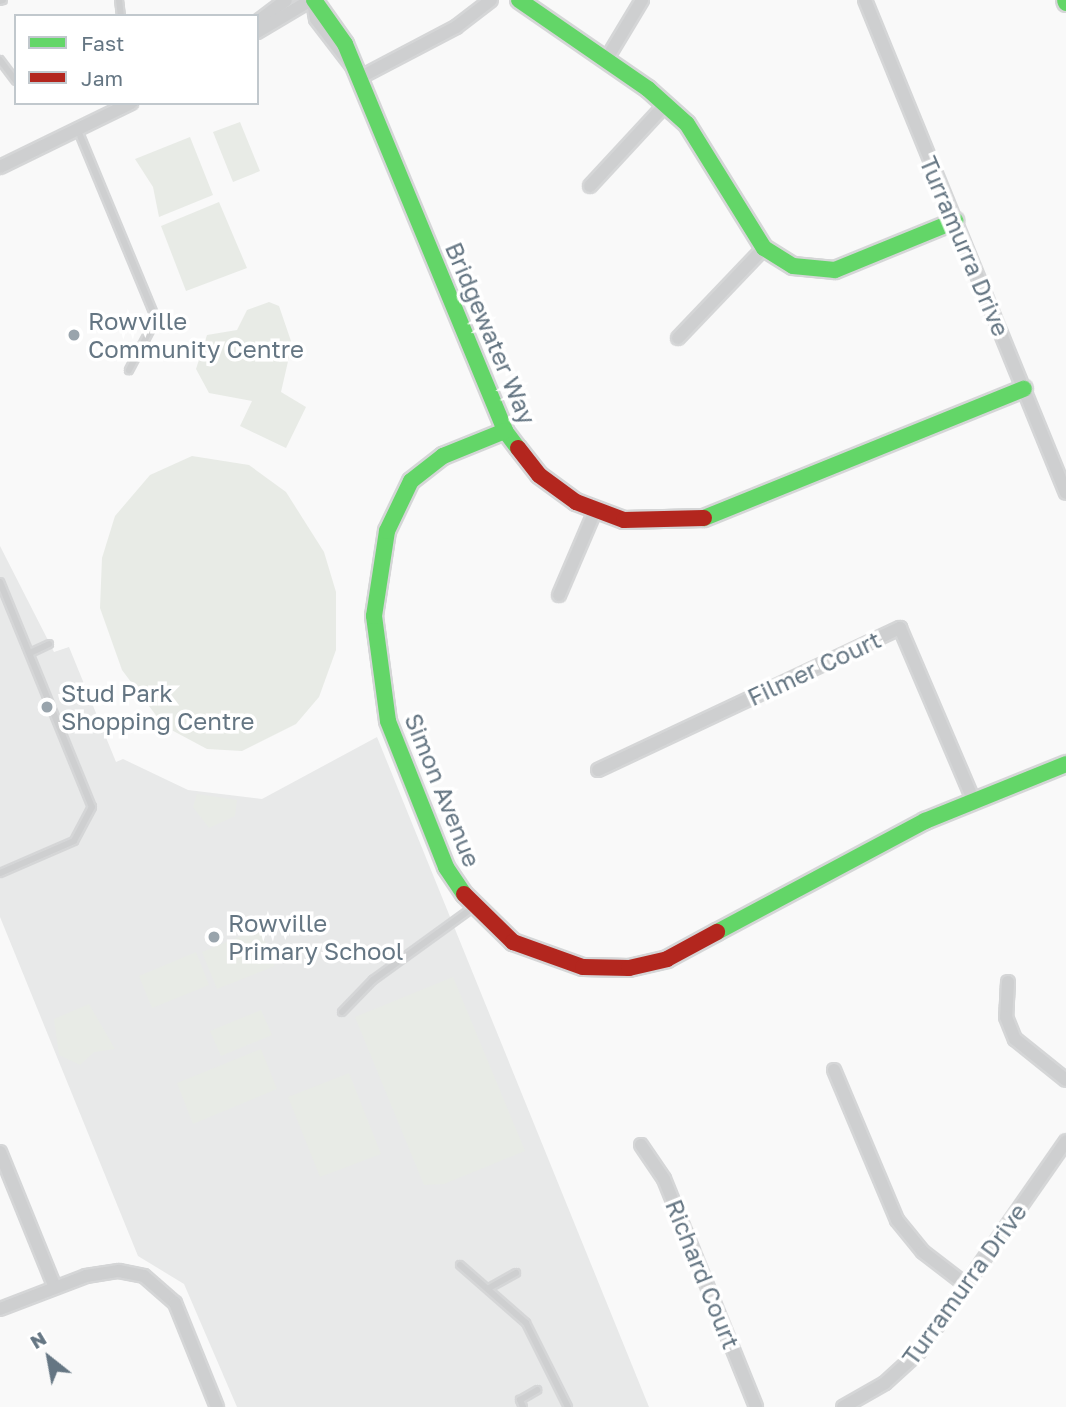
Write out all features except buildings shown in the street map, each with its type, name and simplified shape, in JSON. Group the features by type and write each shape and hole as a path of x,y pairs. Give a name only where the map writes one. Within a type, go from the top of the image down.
{"street":[{"path":"259,20 286,0"},
{"path":"259,31 313,0"},
{"name":"Bridgewater Way","path":"313,0 328,14 357,73 505,431 539,475 594,511 653,523 701,519 1024,389"},
{"path":"357,73 456,27 491,0"},
{"path":"519,0 665,105 715,163 764,248 793,267 835,270 955,221"},
{"path":"606,60 642,0"},
{"name":"Turramurra Drive","path":"865,0 1066,492"},
{"path":"0,167 79,133 128,105"},
{"path":"590,186 665,105"},
{"path":"678,338 764,248"},
{"name":"Simon Avenue","path":"505,431 443,456 411,481 387,530 375,597 375,657 388,721 446,867 473,907 513,942 556,962 609,969 649,964 685,952 973,800 1066,764"},
{"path":"559,595 594,511"},
{"name":"Filmer Court","path":"598,770 900,628 973,800"},
{"path":"1008,982 1006,1017 1015,1039 1066,1080"},
{"path":"834,1070 897,1220 923,1252 965,1285"},
{"name":"Turramurra Drive","path":"843,1407 903,1368 1066,1141"},
{"name":"Richard Court","path":"641,1145 664,1179 756,1407"},
{"path":"0,1152 54,1285"},
{"path":"0,1309 54,1285 119,1271 154,1281 175,1303 217,1407"}],"lane":[{"path":"0,60 14,78"},
{"path":"79,133 156,319 129,370"},
{"path":"0,582 92,813 74,841 0,873"},
{"path":"30,653 49,644"},
{"path":"342,1012 373,980 473,907"},
{"path":"460,1265 526,1323 568,1407"},
{"path":"489,1288 516,1273"},
{"path":"523,1407 520,1400 537,1390"}],"shaded area":[{"path":"240,122 260,171 233,182 213,132"},
{"path":"190,137 213,195 159,217 153,187 135,159"},
{"path":"219,202 247,268 186,291 161,226"},
{"path":"269,302 279,306 292,344 281,392 306,407 286,448 240,426 252,401 209,393 196,369 207,335 237,330 247,310"},
{"path":"192,456 249,465 286,492 324,552 336,592 336,650 319,697 296,724 242,751 207,749 164,726 122,670 100,608 102,558 115,516 150,475"},
{"path":"0,546 54,652 69,647 116,762 123,759 188,790 262,799 377,737 649,1407 237,1407 184,1284 138,1256 0,917"},
{"path":"197,794 237,800 235,816 209,828 193,807"},
{"path":"260,928 275,966 217,989 202,952"},
{"path":"196,952 209,985 152,1008 139,976"},
{"path":"453,977 525,1151 444,1184 424,1185 355,1017"},
{"path":"89,1004 115,1049 94,1052 80,1065 59,1055 54,1019"},
{"path":"261,1010 272,1035 221,1056 210,1031"},
{"path":"261,1049 277,1089 193,1124 177,1083"},
{"path":"349,1073 381,1154 320,1177 288,1097"}],"traffic: fast":[{"path":"314,0 345,44 505,431 518,448"},
{"path":"519,0 648,89 687,124 764,248 793,266 835,270 955,221"},
{"path":"704,518 1024,389"},
{"path":"464,894 446,867 388,721 374,616 387,531 411,481 443,456 505,431"},
{"path":"717,932 925,821 1066,764"}],"traffic: jam":[{"path":"518,448 539,475 576,502 624,520 704,518"},
{"path":"464,894 513,942 583,967 629,968 667,959 717,932"}],"place":[{"name":"Rowville Community Centre","path":"74,335"},
{"name":"Stud Park Shopping Centre","path":"47,707"},
{"name":"Rowville Primary School","path":"214,937"}]}
